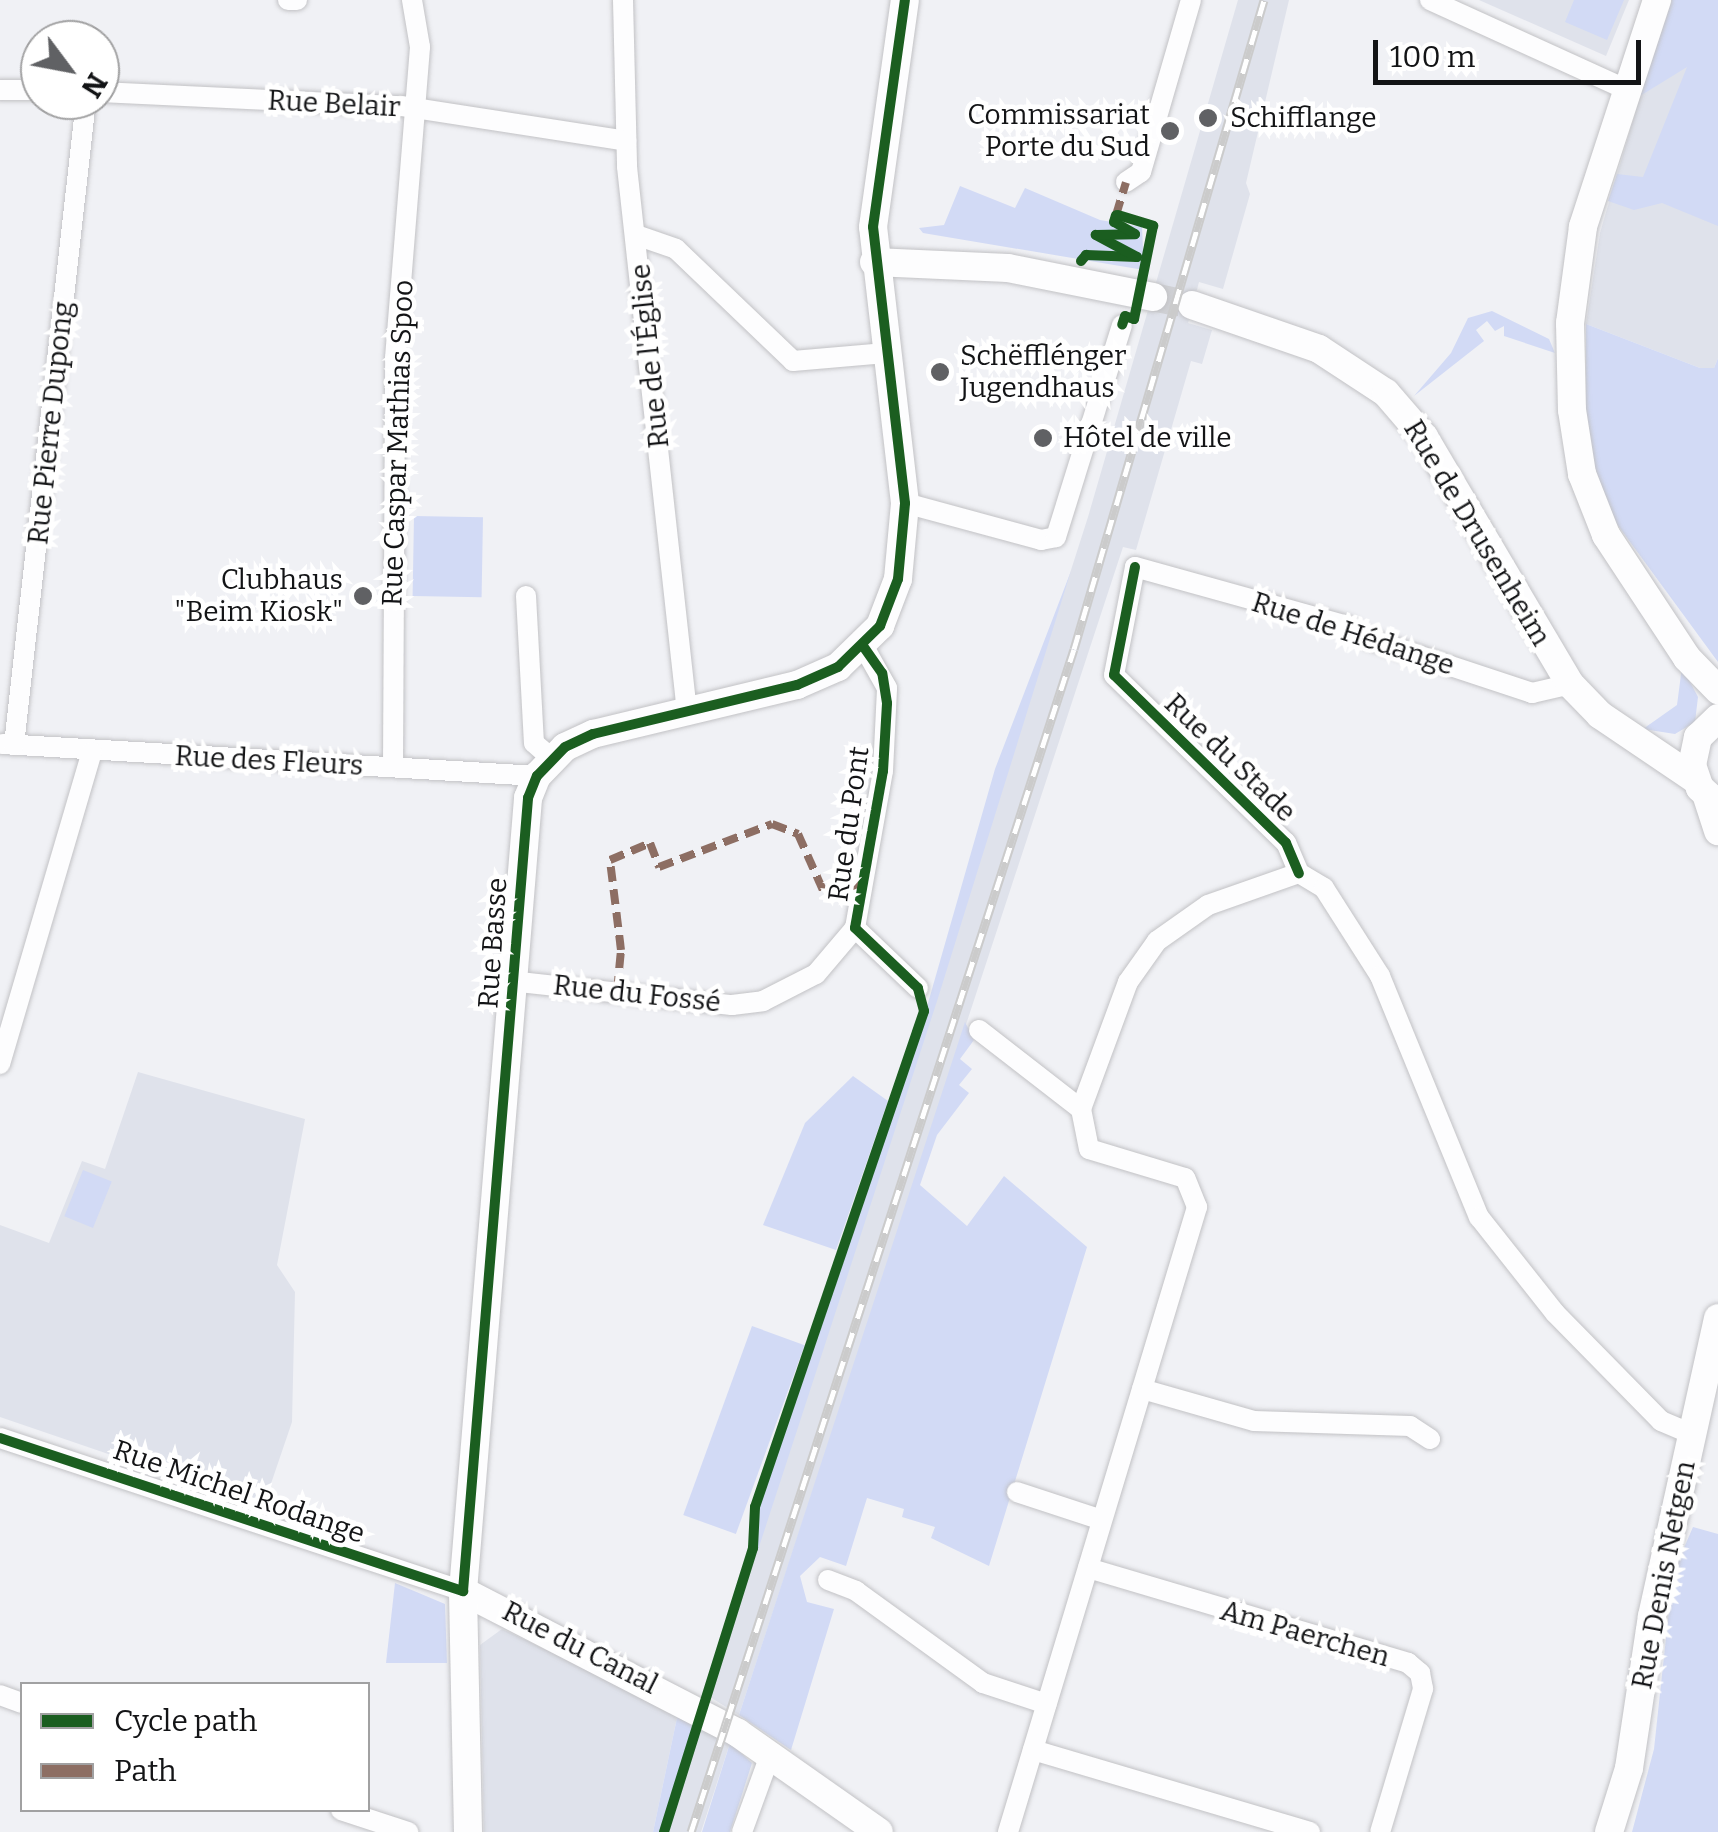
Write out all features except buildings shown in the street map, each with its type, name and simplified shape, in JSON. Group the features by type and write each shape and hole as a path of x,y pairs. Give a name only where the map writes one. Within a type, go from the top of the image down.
{"street":[{"path":"288,0 297,0"},
{"name":"Rue Caspar Mathias Spoo","path":"393,767 395,358 420,47 412,0"},
{"name":"Rue de l'Église","path":"623,0 626,141 687,712"},
{"path":"526,596 534,742 544,767 593,734 797,685 838,668 864,647 880,626 898,579 905,504 874,262 881,144 905,0"},
{"path":"1126,182 1140,172 1191,0"},
{"path":"1430,0 1625,89"},
{"path":"1657,0 1625,89 1584,228 1570,323 1572,410 1582,474 1606,536 1687,658 1718,690"},
{"name":"Rue Belair","path":"120,93 417,109 626,141"},
{"name":"Rue Pierre Dupong","path":"7,745 84,120"},
{"path":"639,236 676,248 793,361 886,353"},
{"path":"874,262 1008,268 1152,297"},
{"name":"Rue de Drusenheim","path":"1192,306 1288,336 1348,365 1386,393 1424,437 1570,684 1600,715 1707,793"},
{"path":"905,504 1041,540 1056,537 1122,324"},
{"name":"Rue de Hédange","path":"1135,567 1348,626 1369,639 1532,693 1570,684"},
{"name":"Rue du Stade","path":"1135,567 1114,675 1286,842 1299,874 1324,888 1380,976 1479,1217 1582,1340 1661,1421 1692,1434"},
{"name":"Rue du Pont","path":"864,647 882,673 887,703 883,771 856,928 918,988"},
{"path":"1687,658 1708,727 1707,793 1718,831"},
{"path":"1634,738 1708,727"},
{"name":"Rue des Fleurs","path":"7,745 393,767 544,767"},
{"path":"0,1064 92,752"},
{"name":"Rue Basse","path":"468,1832 463,1591 511,1048 510,981 528,798 544,767"},
{"path":"1008,1832 1196,1206 1193,1188 1168,1171 1089,1149 1081,1109 1128,982 1157,941 1208,905 1299,874"},
{"name":"Rue du Fossé","path":"510,981 702,1003 763,1001 816,974 856,928"},
{"path":"979,1030 1081,1109"},
{"name":"Rue Denis Netgen","path":"1609,1832 1629,1768 1652,1616 1718,1318"},
{"path":"1142,1389 1254,1421 1410,1426 1430,1439"},
{"name":"Rue Michel Rodange","path":"0,1438 463,1591"},
{"path":"1017,1492 1102,1520"},
{"name":"Am Paerchen","path":"1088,1568 1408,1663 1420,1673 1423,1688 1380,1832"},
{"path":"828,1580 856,1591 983,1683 1047,1704"},
{"name":"Rue du Canal","path":"463,1591 696,1708 770,1754"},
{"path":"1033,1750 1310,1832"},
{"path":"742,1832 770,1754 879,1832"},
{"path":"346,1812 408,1832"}],"shaded area":[{"path":"1238,0 1289,0 1246,183 1250,194 1223,289 1199,282 1188,323 1212,330 1202,364 1191,361 1136,550 1123,547 739,1715 710,1697 1088,517"},
{"path":"1479,0 1629,0 1606,56"},
{"path":"1574,0 1624,0 1607,40 1565,22"},
{"path":"1672,0 1718,0 1718,226 1662,203 1634,210 1608,201 1617,174 1643,177 1687,67 1640,96"},
{"path":"1699,61 1718,190 1718,358 1714,368 1700,368 1586,324 1600,233 1640,96 1665,76"},
{"path":"960,186 1015,208 1025,188 1100,220 1142,227 1144,270 923,233 919,228 944,225"},
{"path":"1492,311 1549,339 1555,353 1504,336 1504,326 1495,331 1487,321 1476,330 1484,341 1414,396 1451,353 1468,318"},
{"path":"1586,324 1700,368 1714,368 1718,358 1718,662 1611,516 1594,473 1586,418"},
{"path":"414,516 483,517 482,597 413,596"},
{"path":"1071,571 938,998 758,1550 753,1548 755,1507 918,1038 995,769"},
{"path":"1682,667 1698,697 1695,722 1675,734 1643,729 1677,705"},
{"path":"965,1022 974,1040 960,1059 972,1069 959,1085 969,1093 937,1135 920,1185 967,1226 1004,1176 1087,1247 989,1566 931,1538 935,1527 902,1517 904,1509 867,1498 846,1566 820,1557 800,1576 807,1602 834,1609 791,1750 739,1715"},
{"path":"138,1072 305,1119 277,1265 295,1292 292,1422 263,1507 0,1417 0,1225 49,1243 82,1161 105,1169"},
{"path":"853,1076 888,1101 836,1250 763,1225 805,1123"},
{"path":"83,1170 112,1182 93,1228 64,1216"},
{"path":"752,1326 805,1345 736,1534 683,1515"},
{"path":"1693,1527 1718,1534 1718,1832 1632,1832 1654,1749 1673,1573"},
{"path":"395,1583 445,1604 447,1663 386,1663"},
{"path":"502,1629 678,1713 653,1832 484,1832 480,1645"},
{"path":"678,1713 701,1725 669,1832 653,1832"},
{"path":"701,1725 730,1743 701,1832 669,1832"},
{"path":"730,1743 752,1763 730,1832 702,1832"}],"tunnel":[{"path":"1153,297 1192,305"}],"railway":[{"path":"691,1832 1074,649 1264,0"}],"marked path":[{"path":"1116,215 1126,182"},
{"path":"617,991 621,950 610,860 650,843 659,867 772,824 798,834 826,897 867,880"}],"cycle path":[{"path":"0,1438 463,1591 528,798 537,776 565,747 593,734 797,685 838,667 880,626 898,579 905,503 873,227 905,0"},
{"path":"1081,261 1086,255 1137,257 1096,235 1135,234 1114,222 1116,215"},
{"path":"1118,215 1153,226 1134,319 1125,316 1122,325"},
{"path":"1135,567 1114,675 1286,843 1299,873"},
{"path":"664,1832 753,1548 755,1507 924,1011 918,988 855,928 883,771 887,703 882,673 864,647"}],"place":[{"name":"Schifflange","path":"1208,118"},
{"name":"Commissariat Porte du Sud","path":"1170,131"},
{"name":"Schëfflénger Jugendhaus","path":"940,372"},
{"name":"Hôtel de ville","path":"1043,438"},
{"name":"Clubhaus \"Beim Kiosk\"","path":"363,596"}]}
